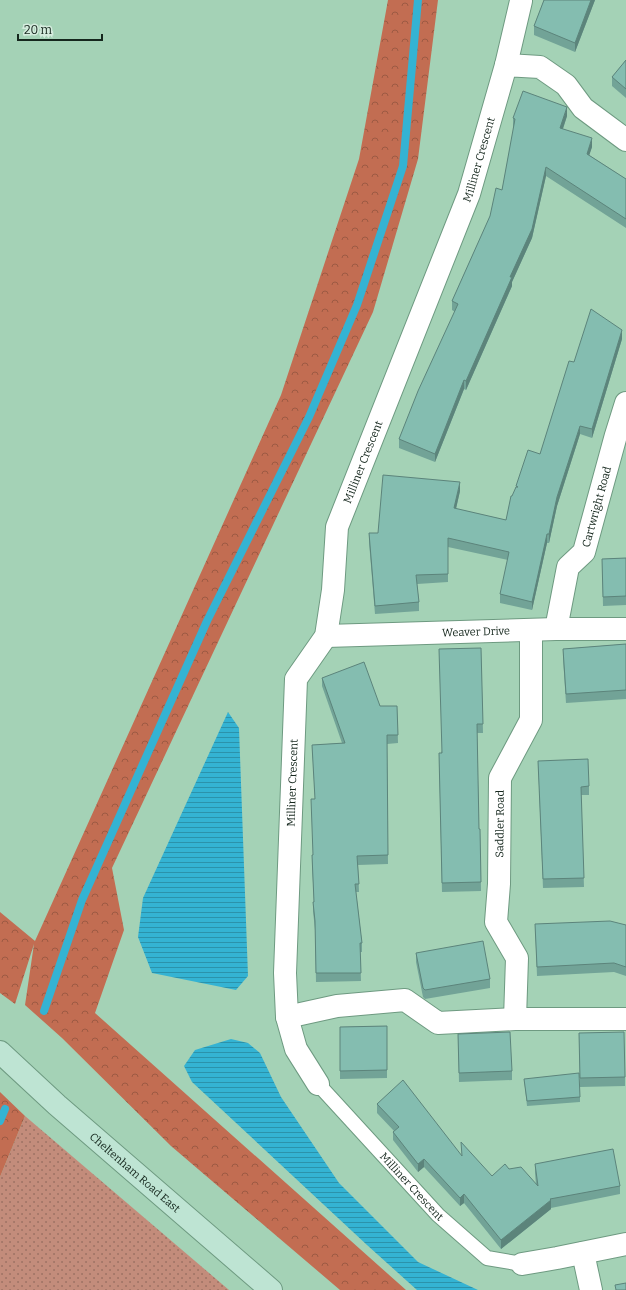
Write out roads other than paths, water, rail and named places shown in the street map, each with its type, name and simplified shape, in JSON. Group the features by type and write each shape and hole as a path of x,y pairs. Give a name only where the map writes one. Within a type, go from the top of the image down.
{"main road":[{"name":"Cheltenham Road East","path":"0,1052 57,1105 272,1290"}],"street":[{"name":"Milliner Crescent","path":"318,1084 296,1049 287,1017 284,973 296,679 326,636 333,590 337,527 469,194 506,65 521,1"},
{"path":"506,65 540,67 566,85 583,108 626,140"},
{"name":"Cartwright Road","path":"556,629 568,566 584,552 626,403"},
{"name":"Weaver Drive","path":"326,636 556,629 626,629"},
{"name":"Saddler Road","path":"515,1019 517,958 496,922 499,884 500,778 531,720 531,630"},
{"path":"287,1017 337,1006 404,1000 438,1023 515,1019 626,1019"},
{"path":"522,1264 626,1244"},
{"path":"583,1253 591,1290"}],"lane":[{"name":"Milliner Crescent","path":"318,1084 438,1215 487,1258 522,1264"}],"water":[{"path":"228,712 239,728 248,976 236,990 152,973 138,937 143,898"},
{"path":"231,1039 248,1043 260,1053 281,1097 339,1183 418,1262 478,1290 417,1290 192,1082 184,1066 195,1050"}],"waterway":[{"path":"44,1011 82,900 207,621 309,417 357,305 403,166 418,0"},
{"path":"0,1121 5,1109"}]}
